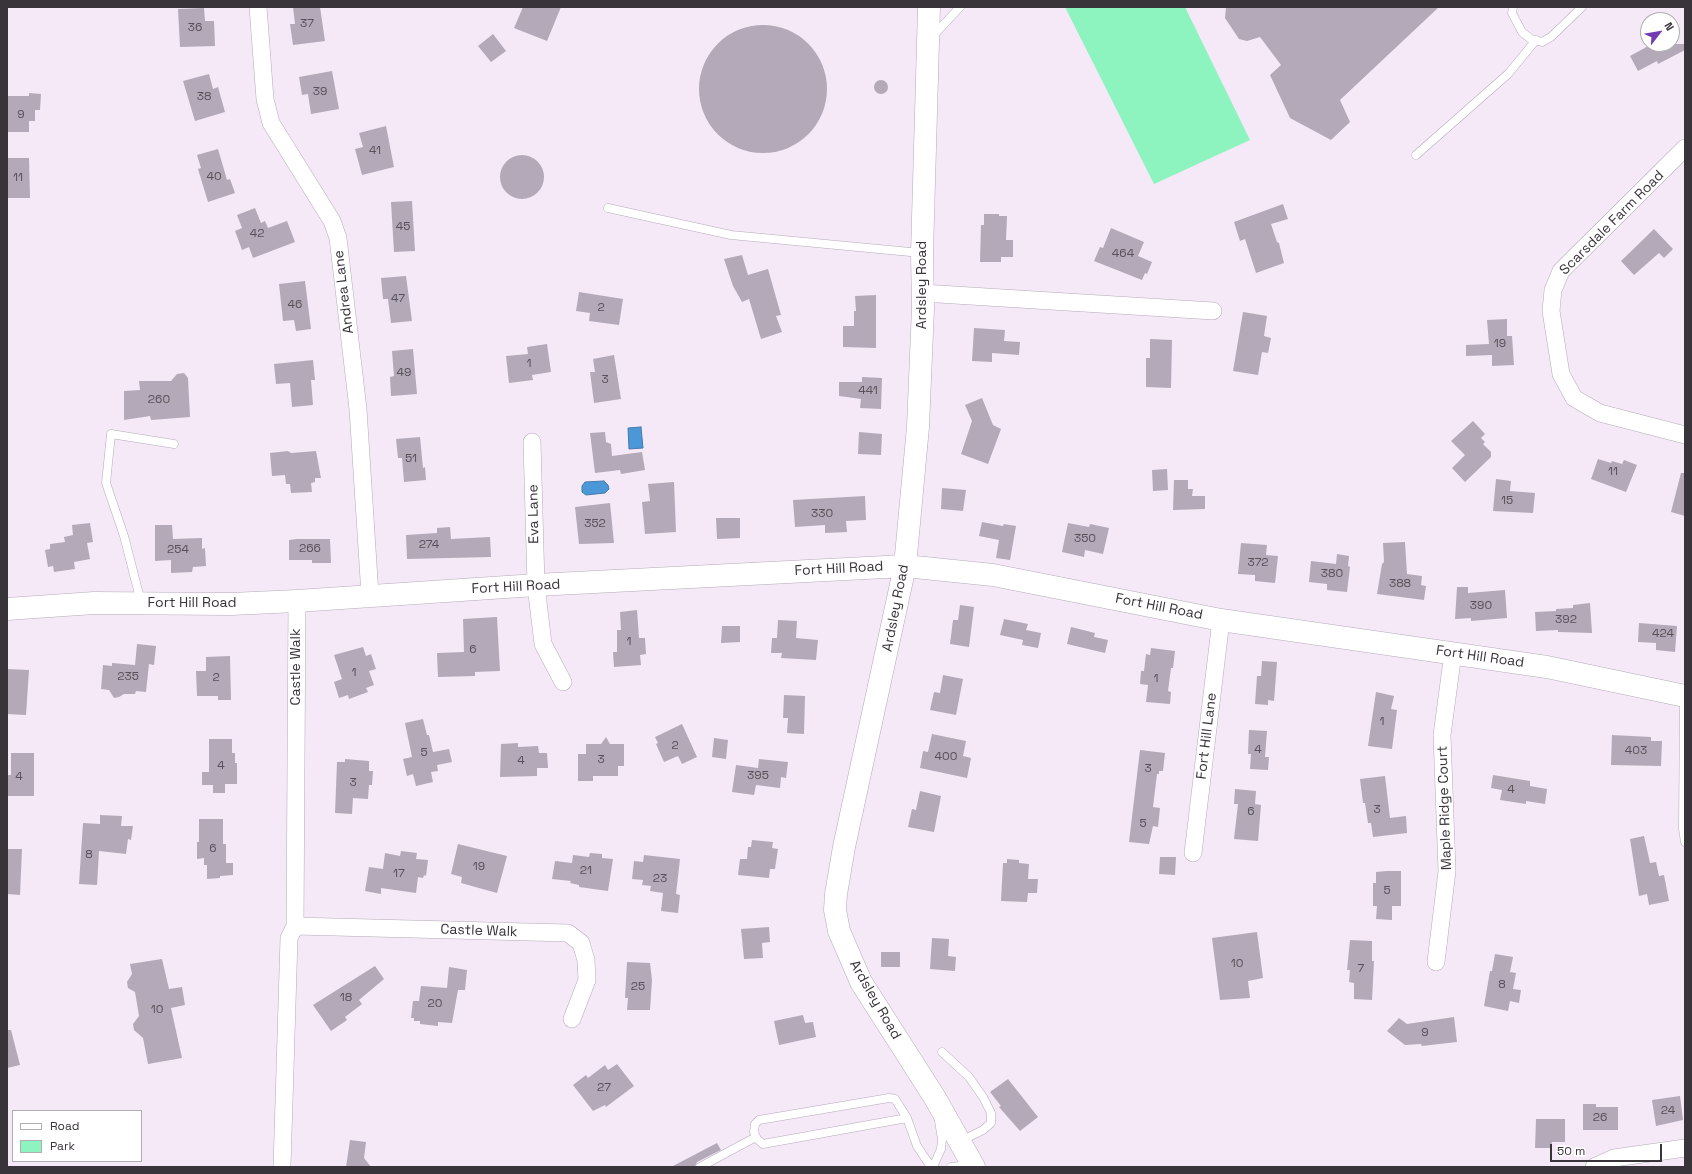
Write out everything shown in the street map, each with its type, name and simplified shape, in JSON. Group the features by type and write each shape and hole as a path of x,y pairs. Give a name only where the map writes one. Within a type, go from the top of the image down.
{"street":[{"name":"Andrea Lane","path":"258,7 265,99 271,124 332,221 338,238 358,409 370,595"},
{"name":"Ardsley Road","path":"928,7 922,253 923,308 918,427 905,566 844,847 836,894 835,910 839,931 861,982 935,1098 974,1166"},
{"name":"Scarsdale Farm Road","path":"1685,148 1561,272 1553,290 1550,311 1561,374 1574,398 1600,413 1685,435"},
{"path":"922,293 1213,311"},
{"name":"Eva Lane","path":"532,442 536,585 543,644 563,682"},
{"name":"Fort Hill Road","path":"7,609 94,603 231,604 297,601 536,585 905,566 993,575 1221,620 1547,666 1684,696"},
{"name":"Castle Walk","path":"282,1167 289,938 295,926 297,601"},
{"name":"Fort Hill Lane","path":"1193,853 1221,620"},
{"name":"Maple Ridge Court","path":"1436,962 1447,871 1442,735 1453,653"},
{"name":"Castle Walk","path":"295,926 568,933 581,943 586,960 587,980 572,1019"},
{"path":"1594,1167 1614,1158 1685,1148"}],"lane":[{"path":"928,40 952,18 960,7"},
{"path":"1513,7 1512,13 1522,32 1542,42 1550,37 1582,7"},
{"path":"1416,155 1508,74 1536,40"},
{"path":"608,208 731,235 922,253"},
{"path":"141,603 124,536 106,483 111,434 174,444"},
{"path":"1684,696 1683,829 1685,842"},
{"path":"942,1052 969,1076 983,1097 991,1113 991,1123 983,1130 961,1141"},
{"path":"907,1118 763,1144 756,1137 754,1132 755,1124 759,1120 889,1098 895,1099 907,1118 917,1146 932,1167 941,1149 942,1139 935,1098"},
{"path":"700,1167 756,1137"},
{"path":"951,1167 974,1166"}],"green space":[{"path":"1065,7 1185,7 1250,140 1154,184"}],"water":[{"path":"641,427 643,448 629,449 628,428"},
{"path":"604,481 608,485 609,489 605,493 586,495 582,492 582,486 585,482"}],"building":[{"path":"293,7 320,7 325,41 293,45 290,24 295,24"},
{"path":"523,7 561,7 547,41 514,28"},
{"path":"1226,7 1439,7 1340,100 1350,122 1331,140 1290,118 1270,75 1281,65 1260,37 1247,41 1239,39 1225,18"},
{"path":"204,8 205,21 214,21 215,46 180,47 178,9"},
{"path":"757,25 769,25 782,28 799,36 812,48 824,70 827,89 826,101 822,113 816,125 804,138 782,150 769,153 757,153 744,150 727,142 714,130 702,108 699,95 699,83 702,70 710,53 722,40 744,28"},
{"path":"493,34 506,51 491,62 478,46"},
{"path":"1680,44 1685,44 1685,50 1658,64 1657,61 1638,71 1630,56 1640,51 1640,52 1680,52"},
{"path":"332,71 339,109 311,114 308,94 302,95 299,77"},
{"path":"209,74 213,89 218,87 225,112 195,121 183,81"},
{"path":"878,80 884,80 888,84 888,90 884,94 878,94 874,90 874,84"},
{"path":"29,93 41,94 40,110 35,110 35,121 29,121 29,132 7,132 7,96 29,96"},
{"path":"386,126 394,167 362,175 355,149 363,147 359,133"},
{"path":"218,149 227,180 230,179 235,193 208,202 198,169 201,168 197,155"},
{"path":"518,155 526,155 531,156 538,161 543,168 543,186 538,193 531,198 518,199 510,196 503,189 500,181 500,173 503,165 510,158"},
{"path":"7,158 29,158 30,198 7,198"},
{"path":"412,201 415,251 394,252 391,202"},
{"path":"1283,204 1288,219 1271,224 1277,242 1279,243 1284,263 1256,273 1245,239 1240,241 1234,222"},
{"path":"255,208 261,223 265,221 268,228 287,221 295,242 253,258 249,247 242,250 235,231 242,228 237,215"},
{"path":"984,214 999,214 999,216 1007,216 1006,240 1013,240 1013,257 1001,257 1001,262 980,262 981,225 984,225"},
{"path":"1111,228 1144,242 1138,256 1152,262 1147,274 1145,273 1142,280 1094,261 1100,247 1103,248"},
{"path":"1654,229 1673,249 1664,258 1659,253 1634,275 1621,261"},
{"path":"742,255 748,275 768,269 781,315 776,316 782,332 761,339 749,299 742,302 733,286 724,259"},
{"path":"406,276 412,321 391,323 388,299 383,299 381,278"},
{"path":"305,281 311,329 296,331 294,320 283,321 279,284"},
{"path":"579,292 623,299 619,325 589,321 590,313 576,311"},
{"path":"876,295 876,348 843,347 843,326 854,326 854,311 856,311 855,296"},
{"path":"1243,312 1267,316 1264,336 1271,338 1268,353 1262,352 1258,375 1233,371"},
{"path":"1507,319 1507,336 1512,336 1514,365 1492,366 1492,355 1466,356 1466,345 1489,344 1487,320"},
{"path":"974,328 1005,330 1004,341 1020,342 1019,355 992,353 992,362 972,361"},
{"path":"1150,339 1172,340 1171,388 1146,387 1146,358 1150,358"},
{"path":"547,344 551,372 532,375 533,380 509,383 506,356 528,354 527,347"},
{"path":"413,349 417,394 391,396 390,377 394,376 392,351"},
{"path":"614,355 621,399 594,403 590,372 595,372 593,359"},
{"path":"313,360 315,380 311,380 313,405 292,407 290,383 276,384 274,364"},
{"path":"184,373 188,378 190,417 151,420 150,416 124,420 124,391 140,390 139,381 171,381 177,374"},
{"path":"862,377 882,378 881,409 860,408 861,399 839,396 839,382 862,382"},
{"path":"982,398 993,425 1001,429 988,464 961,454 972,421 965,405"},
{"path":"1473,421 1485,434 1481,438 1485,442 1483,444 1491,452 1491,457 1465,482 1452,468 1465,455 1451,441"},
{"path":"605,432 606,442 611,444 612,456 642,452 645,470 621,474 620,470 595,473 590,433"},
{"path":"859,432 882,434 881,455 858,454"},
{"path":"420,437 423,468 425,467 426,480 404,482 402,458 398,458 396,439"},
{"path":"288,451 291,453 316,451 321,478 315,478 315,482 311,483 312,492 291,493 290,484 286,484 285,475 272,476 270,453"},
{"path":"1598,459 1611,463 1612,461 1622,464 1624,460 1637,465 1626,492 1591,479"},
{"path":"1167,469 1168,490 1153,491 1152,470"},
{"path":"1681,473 1685,473 1685,516 1671,512"},
{"path":"1496,479 1511,481 1510,491 1535,493 1533,513 1493,511"},
{"path":"1174,480 1188,480 1188,489 1193,489 1192,496 1205,496 1205,509 1173,510"},
{"path":"674,482 676,532 645,534 642,502 650,501 648,484"},
{"path":"942,488 966,490 963,511 941,509"},
{"path":"865,496 866,520 846,521 847,532 825,533 825,525 795,527 793,500"},
{"path":"610,503 614,543 579,544 575,507"},
{"path":"716,518 740,518 740,538 717,539"},
{"path":"982,522 1003,526 1004,524 1016,526 1010,560 996,558 999,540 979,536"},
{"path":"90,523 93,542 87,543 90,559 74,562 75,569 54,572 53,566 48,567 45,550 50,549 50,544 65,542 64,537 73,535 72,525"},
{"path":"1068,523 1089,527 1090,524 1109,528 1103,554 1085,550 1084,557 1062,552"},
{"path":"155,525 172,525 173,539 202,538 202,549 205,548 206,566 193,567 192,572 171,573 171,560 155,561"},
{"path":"450,527 451,539 490,537 491,557 407,559 406,535 437,533 437,528"},
{"path":"330,539 331,563 312,563 312,560 289,560 289,540"},
{"path":"1405,542 1407,574 1422,576 1421,585 1426,586 1424,600 1377,594 1382,564 1384,562 1383,543"},
{"path":"1241,543 1267,545 1266,555 1278,556 1275,583 1255,581 1255,575 1238,574"},
{"path":"1337,554 1349,556 1348,566 1350,567 1347,592 1327,590 1327,584 1309,582 1311,561 1336,564"},
{"path":"1457,587 1468,587 1468,593 1505,590 1507,618 1471,621 1471,618 1455,619"},
{"path":"1590,603 1592,633 1558,632 1558,630 1536,631 1535,612 1556,611 1556,609 1573,608 1573,605"},
{"path":"960,605 974,607 969,647 950,644 953,620 958,620"},
{"path":"637,610 639,638 645,638 646,654 640,655 641,665 614,667 613,652 617,652 617,630 621,630 620,612"},
{"path":"497,617 500,671 475,672 475,676 438,677 437,653 464,652 463,619"},
{"path":"1004,619 1028,624 1026,630 1041,633 1038,648 1022,645 1023,640 1000,635"},
{"path":"778,620 797,621 796,638 818,640 816,660 781,658 782,653 771,653 772,638 777,638"},
{"path":"1639,623 1677,626 1675,652 1656,650 1656,643 1638,642"},
{"path":"722,626 740,626 740,642 721,643"},
{"path":"1071,627 1095,633 1094,637 1108,640 1105,653 1067,644"},
{"path":"137,644 156,646 154,665 149,664 146,692 136,691 135,694 124,694 114,698 109,690 101,689 103,665 112,666 112,663 135,665"},
{"path":"363,647 366,656 371,654 376,669 369,671 374,685 366,688 368,692 349,699 348,695 339,698 334,682 342,679 334,655"},
{"path":"1151,648 1175,651 1168,691 1171,692 1170,704 1146,702 1148,685 1140,684 1141,671 1144,671 1146,654 1150,655"},
{"path":"230,656 231,700 218,700 218,696 197,696 196,671 206,671 206,657"},
{"path":"1262,661 1277,662 1274,701 1268,700 1268,705 1255,704 1257,676 1261,676"},
{"path":"7,669 29,670 26,715 7,714"},
{"path":"943,675 963,679 956,715 930,710 934,692 940,693"},
{"path":"1376,692 1394,696 1391,709 1397,710 1392,749 1368,746"},
{"path":"784,695 805,696 804,734 787,733 788,718 783,718"},
{"path":"423,719 433,752 449,749 452,762 437,765 438,771 431,772 433,782 416,786 413,774 407,776 403,759 412,757 405,723"},
{"path":"682,724 697,757 682,764 678,756 664,762 656,744 658,743 655,737"},
{"path":"1249,730 1267,731 1265,757 1269,757 1268,770 1250,769 1251,754 1248,754"},
{"path":"932,734 966,741 963,756 971,758 967,778 920,768 923,751 928,752"},
{"path":"1612,735 1651,737 1651,741 1662,741 1661,766 1611,765"},
{"path":"606,737 610,744 624,744 624,766 618,766 618,776 593,776 593,781 578,781 578,754 586,754 586,744 601,744"},
{"path":"714,738 728,740 726,759 712,757"},
{"path":"209,739 232,739 232,753 235,753 235,763 237,763 237,784 225,784 225,793 213,793 213,785 202,785 202,772 209,772"},
{"path":"518,743 518,747 538,746 539,753 547,753 548,768 537,768 537,776 500,777 501,744"},
{"path":"1140,750 1165,753 1163,771 1159,771 1159,774 1157,774 1153,807 1160,808 1158,827 1153,826 1149,844 1129,842"},
{"path":"11,753 34,753 34,796 7,796 7,775 11,775"},
{"path":"345,759 369,761 369,771 373,771 372,785 369,785 368,799 353,798 352,814 335,813 337,762 345,762"},
{"path":"759,759 788,762 786,778 781,777 780,788 756,785 754,795 732,792 736,765 758,768"},
{"path":"1493,775 1530,781 1530,786 1547,789 1545,804 1526,801 1526,804 1500,800 1502,790 1491,788"},
{"path":"1385,776 1390,818 1406,816 1407,833 1373,837 1371,823 1368,823 1365,803 1363,803 1360,779"},
{"path":"1235,789 1256,791 1255,804 1261,805 1258,841 1234,839 1238,804 1234,804"},
{"path":"920,791 941,796 934,832 908,827 912,809 916,810"},
{"path":"100,815 122,816 121,826 133,826 131,840 128,839 126,854 99,851 97,885 79,884 83,823 100,824"},
{"path":"199,819 223,819 223,844 226,844 226,863 233,863 233,875 207,879 207,865 204,865 204,858 197,859"},
{"path":"1644,836 1650,863 1656,862 1659,876 1664,875 1669,901 1649,905 1647,894 1639,896 1630,839"},
{"path":"752,840 773,842 772,848 778,849 775,869 770,869 769,878 738,875 740,859 747,859 748,847 751,847"},
{"path":"458,844 507,856 497,893 461,883 462,877 451,874"},
{"path":"7,849 22,849 20,895 7,894"},
{"path":"401,851 417,853 416,859 428,860 426,876 424,875 423,878 418,877 416,893 381,888 381,894 365,891 369,867 383,869 385,853 400,856"},
{"path":"590,853 602,854 602,858 613,859 608,891 579,887 579,885 570,883 571,881 552,879 555,861 572,863 573,855 589,857"},
{"path":"644,855 680,859 676,894 680,895 678,913 661,911 663,893 650,891 651,886 642,885 643,880 632,879 634,861 643,862"},
{"path":"1160,857 1176,857 1175,875 1159,874"},
{"path":"1007,859 1019,860 1019,863 1029,864 1028,879 1038,879 1037,893 1028,893 1027,902 1001,901 1003,863 1007,863"},
{"path":"1401,871 1401,906 1392,906 1392,920 1376,919 1377,906 1373,906 1373,883 1376,883 1376,872"},
{"path":"769,927 770,942 762,943 763,958 744,959 741,929"},
{"path":"1257,932 1263,978 1248,981 1250,998 1220,1000 1212,938"},
{"path":"932,938 949,939 948,956 956,957 955,971 930,969"},
{"path":"1350,940 1372,941 1372,961 1374,961 1372,1000 1354,999 1354,983 1349,982 1350,970 1347,970"},
{"path":"881,952 900,952 900,967 881,967"},
{"path":"1495,954 1513,957 1510,972 1516,973 1513,989 1521,990 1519,1003 1510,1001 1508,1011 1484,1006 1490,971 1492,971"},
{"path":"162,959 169,989 182,987 185,1005 171,1008 182,1058 148,1064 143,1038 134,1030 133,1024 139,1016 135,992 128,988 127,982 132,974 130,964"},
{"path":"627,962 650,963 652,980 650,1010 627,1010 628,998 625,998"},
{"path":"375,966 384,979 359,1000 362,1004 345,1017 347,1020 331,1031 313,1005"},
{"path":"449,967 467,970 465,990 458,990 452,1023 438,1022 438,1026 420,1024 420,1021 414,1021 414,1018 411,1018 413,1001 419,1001 421,986 447,988"},
{"path":"803,1015 805,1023 813,1022 816,1037 779,1045 774,1021"},
{"path":"1454,1017 1457,1042 1422,1046 1421,1044 1405,1045 1387,1031 1399,1018 1407,1024"},
{"path":"7,1030 11,1030 20,1065 7,1068"},
{"path":"617,1064 634,1086 606,1107 605,1105 593,1111 573,1085 586,1075 588,1078 605,1065 608,1070"},
{"path":"1008,1079 1038,1117 1020,1131 999,1107 1001,1106 990,1092"},
{"path":"1680,1096 1683,1120 1656,1126 1652,1100"},
{"path":"1583,1104 1596,1104 1596,1107 1618,1107 1618,1130 1583,1130"},
{"path":"1536,1119 1565,1119 1565,1142 1552,1142 1551,1148 1535,1148"},
{"path":"350,1140 366,1142 364,1158 371,1167 346,1167"},
{"path":"717,1143 721,1150 697,1162 695,1167 671,1167"}]}
